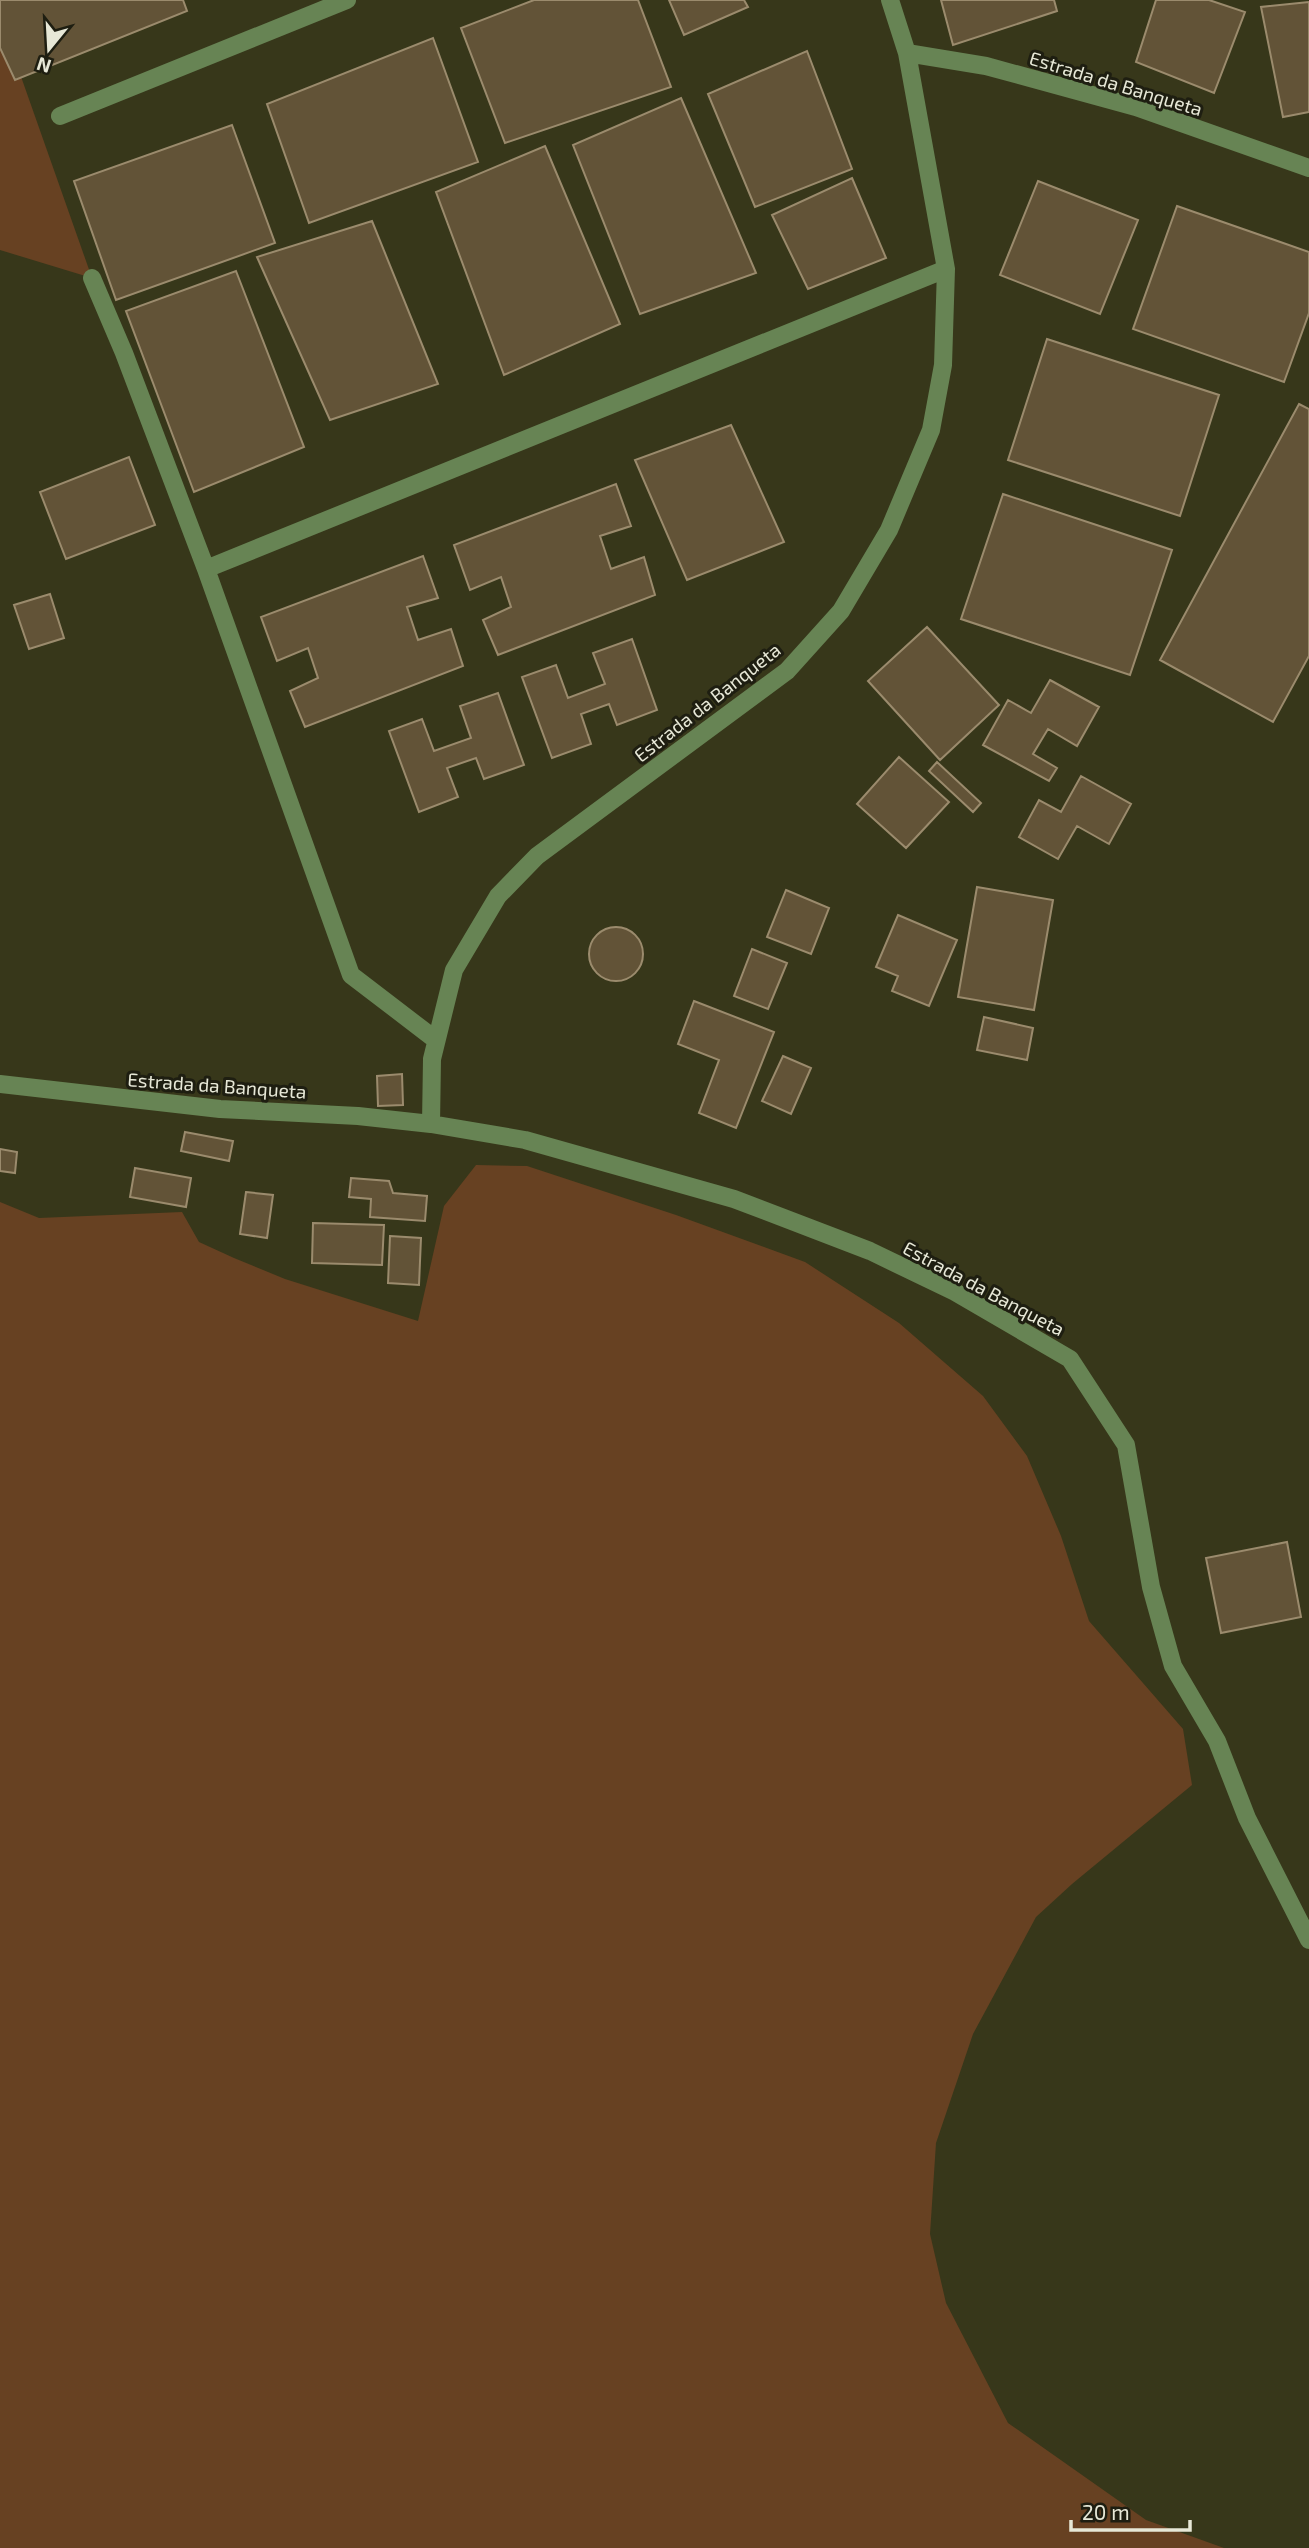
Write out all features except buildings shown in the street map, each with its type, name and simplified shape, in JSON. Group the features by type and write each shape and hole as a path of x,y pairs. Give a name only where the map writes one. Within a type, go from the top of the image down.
{"street":[{"path":"60,116 347,0"},
{"name":"Estrada da Banqueta","path":"430,1124 432,1059 454,970 498,896 537,856 787,671 841,611 890,530 931,430 943,365 946,269 907,53 890,0"},
{"name":"Estrada da Banqueta","path":"907,53 986,66 1124,104 1309,168"},
{"path":"206,569 946,269"},
{"path":"92,278 124,353 206,569 351,975 436,1040"},
{"name":"Estrada da Banqueta","path":"0,1084 220,1109 358,1116 430,1124 525,1140 734,1199 882,1257 955,1292 1070,1359 1126,1445 1151,1587 1173,1666 1217,1741 1247,1818 1309,1940"}],"shaded area":[{"path":"0,17 92,278 0,250"},
{"path":"476,1165 527,1166 676,1215 805,1262 899,1323 983,1396 1027,1456 1061,1536 1089,1621 1183,1729 1192,1785 1036,1917 973,2034 936,2143 930,2234 946,2303 1008,2423 1146,2520 1224,2548 0,2548 0,1202 39,1218 182,1212 199,1242 285,1279 418,1321 444,1206"}]}
